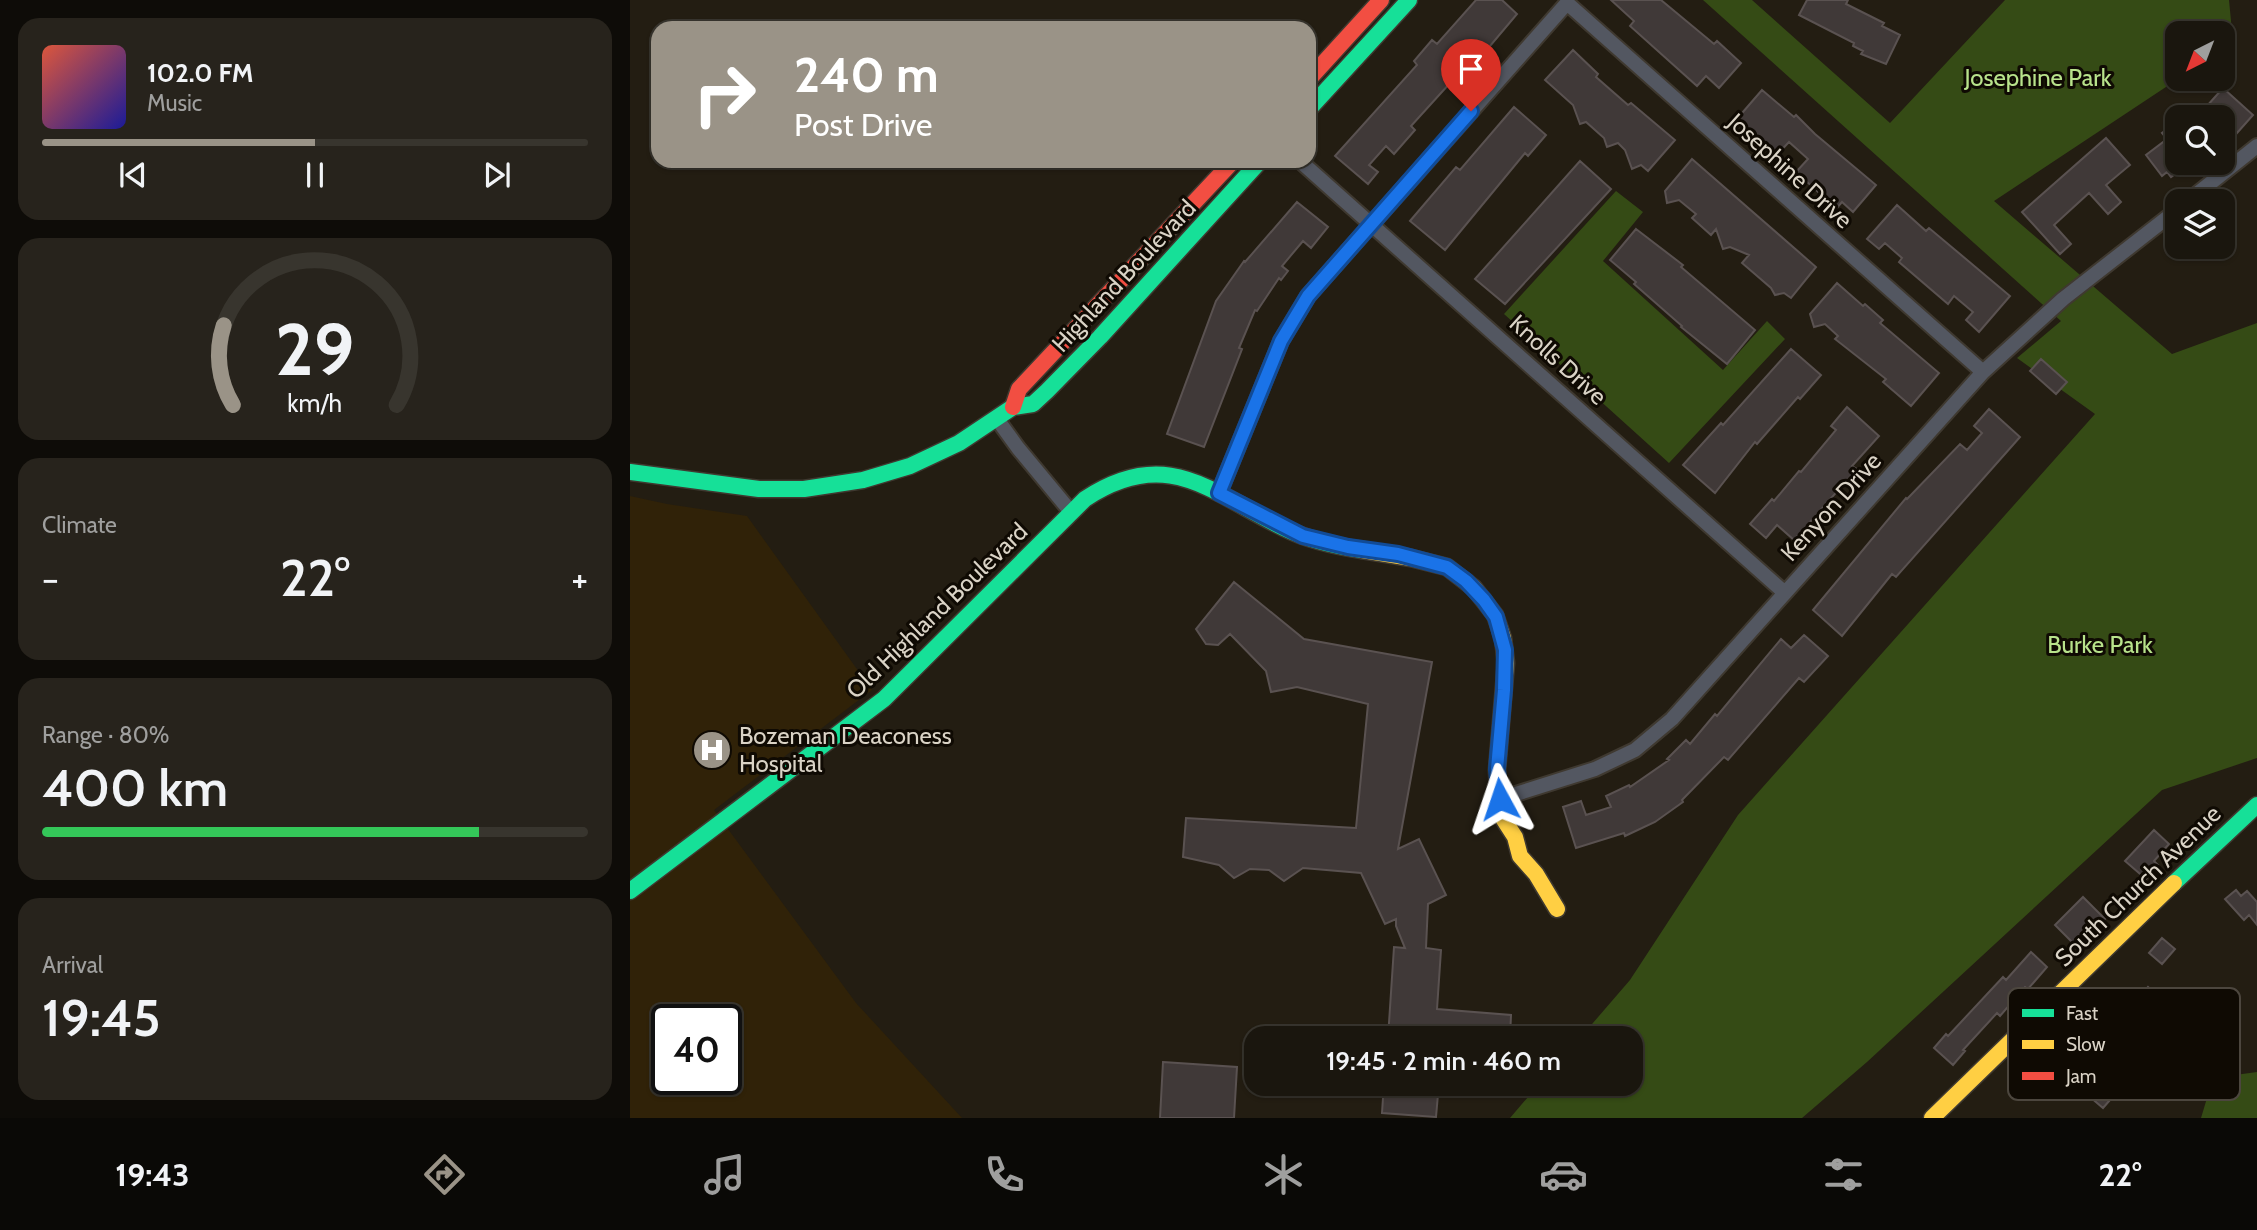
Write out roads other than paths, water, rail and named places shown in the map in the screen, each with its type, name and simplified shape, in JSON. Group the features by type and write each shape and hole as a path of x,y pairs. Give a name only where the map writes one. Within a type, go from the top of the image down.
{"street":[{"path":"1316,71 1381,0"},
{"path":"1316,101 1409,0"},
{"name":"Josephine Drive","path":"1371,224 1567,4 1983,372"},
{"path":"2203,189 2257,146"},
{"name":"Highland Boulevard","path":"1013,407 1019,389 1226,168"},
{"name":"Highland Boulevard","path":"630,472 759,489 804,489 863,480 909,466 959,443 1013,407 1033,404 1047,391 1254,168"},
{"name":"Knolls Drive","path":"1308,168 1785,593"},
{"name":"Kenyon Drive","path":"1500,799 1595,769 1635,750 1672,719 1983,372 2063,299 2165,218"},
{"path":"1219,493 1281,341 1308,296 1371,224"},
{"path":"997,419 1070,512"},
{"name":"Old Highland Boulevard","path":"630,891 884,699 1070,512 1099,489 1142,473 1186,479 1303,536 1348,547 1398,554 1447,567 1466,581 1496,617 1505,650 1497,769 1504,820 1516,839 1520,857 1544,885 1557,909"},
{"name":"South Church Avenue","path":"2064,988 2257,805"},
{"name":"South Church Avenue","path":"1932,1118 2008,1043"}],"place":[{"name":"Bozeman Deaconess Hospital","path":"712,750"}],"park label":[{"name":"Josephine Park","path":"2038,78"},
{"name":"Burke Park","path":"2100,645"}]}
